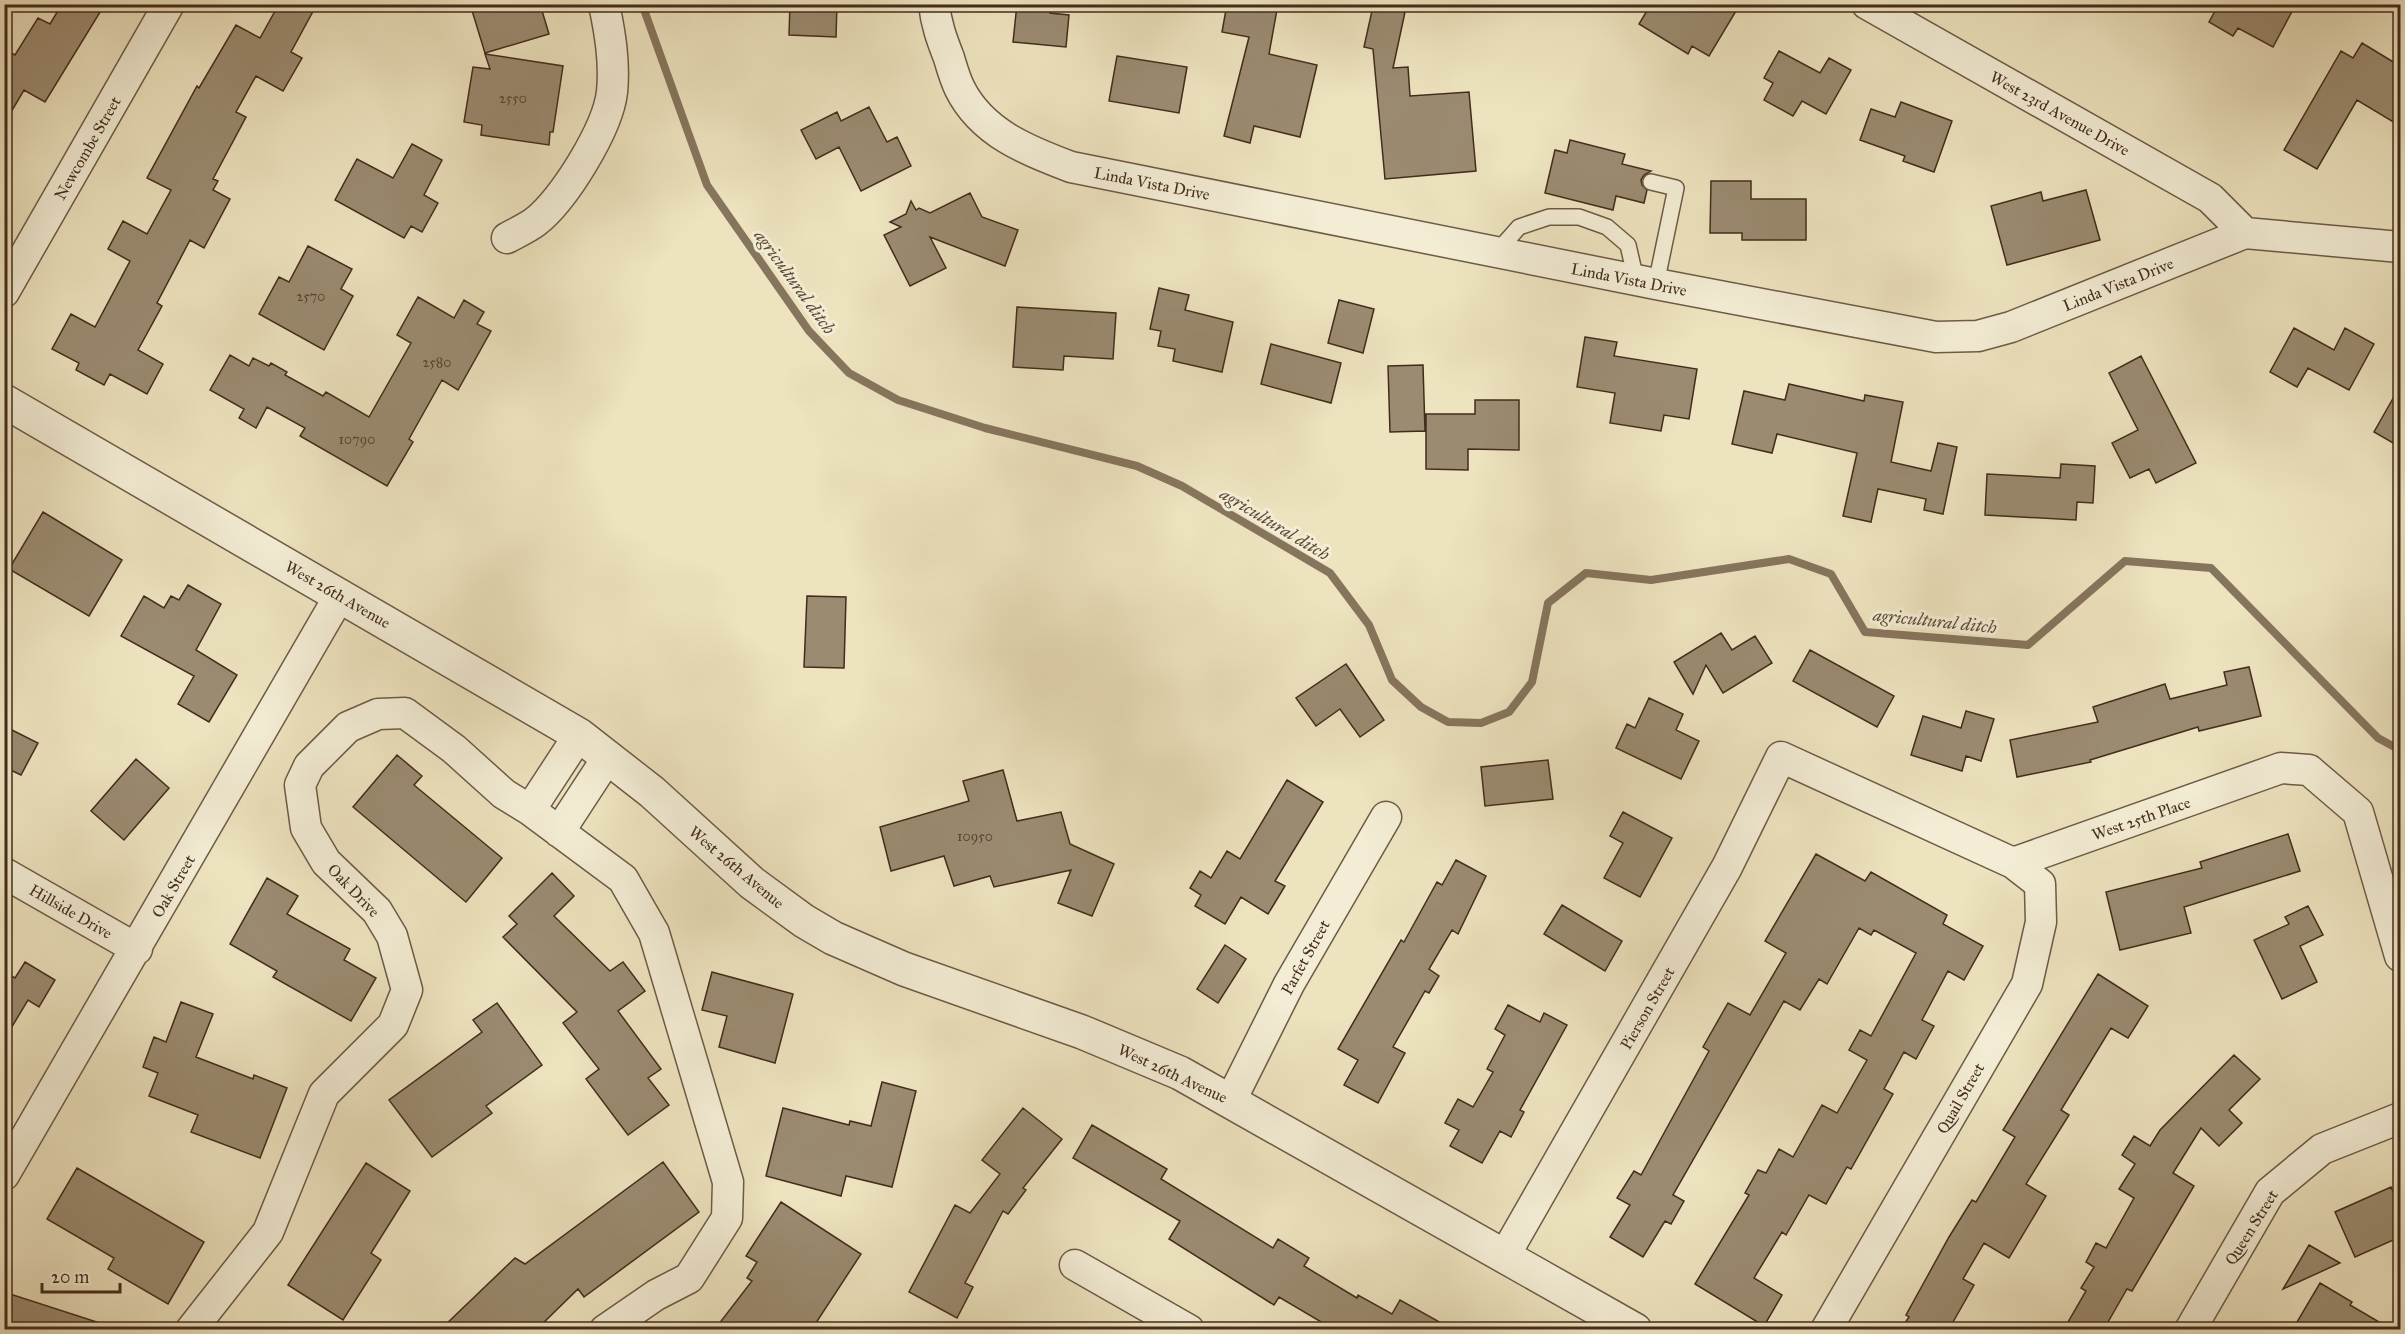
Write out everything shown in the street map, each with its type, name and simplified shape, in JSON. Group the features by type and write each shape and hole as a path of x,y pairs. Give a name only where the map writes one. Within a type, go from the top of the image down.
{"street":[{"name":"Newcombe Street","path":"4,292 169,4"},
{"path":"507,238 536,222 568,186 606,118 612,93 612,52 604,4"},
{"name":"Linda Vista Drive","path":"934,4 936,26 960,89 974,111 1008,140 1032,153 1071,167 1496,253 1936,337 1978,336 2011,327 2245,233 2400,247"},
{"name":"West 23rd Avenue Drive","path":"1867,4 2210,198 2245,233"},
{"name":"West 26th Avenue","path":"4,401 579,735 652,792 752,883 804,921 833,938 904,969 1133,1052 1180,1073 1635,1329"},
{"name":"Oak Street","path":"4,1175 340,595"},
{"name":"Oak Drive","path":"191,1329 268,1232 324,1094 393,1025 407,990 392,936 377,910 326,862 306,828 300,785 309,766 348,727 378,714 405,713 454,749 504,794 530,810 623,879 654,933 728,1182 727,1218 689,1278 641,1304 605,1329"},
{"path":"530,810 579,735"},
{"path":"560,832 608,757"},
{"name":"Pierson Street","path":"1505,1255 1727,867 1781,757 2013,863"},
{"name":"West 25th Place","path":"2013,863 2281,768 2309,770 2358,812 2400,956"},
{"name":"Parfet Street","path":"1231,1100 1289,984 1386,818"},
{"name":"Quail Street","path":"1826,1329 2027,984 2041,922 2040,884 2013,863"},
{"name":"Hillside Drive","path":"4,873 137,949"},
{"name":"Queen Street","path":"2190,1329 2270,1192 2322,1149 2400,1118"},
{"path":"1075,1265 1190,1329"}],"lane":[{"path":"1646,282 1676,188 1651,182"},
{"path":"1496,253 1519,226 1549,217 1579,217 1607,226 1628,244 1646,282"}],"building":[{"path":"62,4 105,4 45,102 24,90 4,124 4,49 15,55 38,18 50,24"},
{"path":"279,4 317,4 291,52 302,58 283,91 256,76 236,112 246,117 213,179 218,181 213,190 230,199 204,248 190,240 157,303 162,306 138,350 163,364 147,394 110,374 104,385 76,370 79,363 52,349 71,314 95,327 130,261 108,249 123,221 147,234 171,190 147,178 197,86 199,88 236,25 260,38"},
{"path":"470,4 540,4 549,34 485,53"},
{"path":"790,4 837,4 836,37 789,35"},
{"path":"1017,4 1051,4 1050,13 1069,15 1066,47 1013,42"},
{"path":"1227,4 1278,4 1269,54 1317,65 1300,137 1254,126 1250,143 1224,136 1249,37 1222,32"},
{"path":"1651,4 1724,4 1736,11 1709,56 1692,46 1688,54 1639,24"},
{"path":"2219,4 2296,4 2273,47 2238,28 2233,36 2209,22"},
{"path":"1373,6 1405,12 1393,68 1408,67 1410,96 1469,92 1476,171 1385,179 1373,49 1364,47"},
{"path":"2362,43 2400,66 2400,126 2357,100 2317,169 2284,150 2341,51 2353,58"},
{"path":"1779,51 1820,73 1829,58 1851,70 1826,114 1802,101 1793,116 1764,100 1773,83 1764,78"},
{"path":"485,54 563,66 549,145 481,135 482,125 464,122 473,67 490,69"},
{"path":"1117,56 1187,67 1179,113 1109,101"},
{"path":"1901,102 1952,121 1934,172 1903,161 1905,156 1860,140 1871,109 1895,117"},
{"path":"869,107 887,142 897,137 911,166 861,191 839,147 816,159 801,130 837,112 841,121"},
{"path":"1570,140 1625,154 1622,164 1651,171 1641,180 1647,190 1644,203 1616,196 1613,210 1545,193 1555,150 1567,153"},
{"path":"412,144 442,160 424,195 438,203 422,232 411,226 404,238 335,200 357,159 393,178"},
{"path":"1711,181 1751,181 1751,199 1806,199 1806,240 1742,240 1742,233 1710,233"},
{"path":"2086,190 2100,240 2007,265 1991,206 2041,192 2043,201"},
{"path":"970,193 982,217 1018,230 1005,266 930,237 946,268 910,286 884,235 901,227 890,222 906,214 911,201 916,210 919,208 930,213"},
{"path":"308,246 352,269 341,289 353,296 324,350 259,314 279,277 289,282"},
{"path":"1159,288 1189,295 1185,310 1233,322 1222,372 1173,361 1175,349 1158,346 1161,331 1150,329"},
{"path":"418,297 454,318 464,300 484,312 477,324 491,331 458,390 442,380 409,439 413,442 387,486 300,436 305,428 267,407 256,428 239,418 244,409 210,390 230,355 249,366 253,358 269,366 271,363 287,372 285,375 323,396 326,392 369,417 411,343 397,335"},
{"path":"1339,300 1374,309 1363,353 1328,343"},
{"path":"1017,307 1116,313 1113,359 1064,356 1063,370 1013,367"},
{"path":"2294,328 2334,350 2345,328 2374,344 2349,390 2308,368 2297,387 2270,372"},
{"path":"1585,337 1617,342 1614,356 1697,369 1689,419 1664,415 1661,431 1610,423 1615,393 1577,387"},
{"path":"1271,344 1341,363 1331,403 1261,384"},
{"path":"2141,356 2196,463 2156,483 2149,469 2130,478 2112,443 2138,430 2109,373"},
{"path":"1423,365 1425,431 1390,432 1388,366"},
{"path":"1789,384 1864,401 1865,395 1903,402 1891,462 1931,471 1938,443 1957,447 1943,514 1924,510 1926,499 1878,489 1871,522 1843,516 1857,453 1777,434 1772,453 1732,444 1744,391 1785,400"},
{"path":"2400,386 2400,447 2374,432"},
{"path":"1475,400 1519,400 1519,450 1468,449 1468,470 1426,469 1426,414 1475,414"},
{"path":"2061,464 2095,466 2093,503 2077,502 2076,520 1985,515 1987,474 2060,478"},
{"path":"43,512 122,560 89,616 9,569"},
{"path":"188,585 221,604 196,650 237,675 209,722 178,704 194,676 121,636 144,596 164,608 171,596 179,600"},
{"path":"807,596 846,597 844,668 804,667"},
{"path":"1721,633 1732,650 1755,636 1772,663 1723,693 1706,665 1693,694 1674,662"},
{"path":"1810,650 1894,696 1877,727 1793,681"},
{"path":"1346,664 1384,720 1360,737 1340,709 1316,726 1296,698"},
{"path":"2249,667 2261,716 2199,731 2198,727 2090,760 2091,762 2017,777 2010,740 2098,722 2093,707 2165,684 2170,699 2227,685 2224,672"},
{"path":"1649,698 1683,714 1676,730 1699,741 1681,779 1616,748 1627,724 1635,728"},
{"path":"1966,711 1994,719 1981,761 1966,756 1962,771 1911,755 1923,716 1961,728"},
{"path":"4,726 38,743 21,775 4,767"},
{"path":"397,755 422,776 414,785 502,858 466,902 353,807"},
{"path":"136,759 169,788 124,840 91,811"},
{"path":"1548,760 1553,799 1485,806 1481,767"},
{"path":"1003,770 1017,821 1061,812 1070,844 1114,864 1092,916 1058,903 1071,870 994,887 990,876 954,886 944,856 891,871 880,827 969,801 963,781"},
{"path":"1287,780 1323,802 1275,881 1285,886 1268,914 1241,897 1225,924 1195,906 1201,895 1190,888 1200,871 1211,878 1227,851 1240,859"},
{"path":"1623,812 1672,838 1640,897 1604,878 1623,843 1610,836"},
{"path":"2288,834 2300,871 2184,907 2191,933 2120,950 2106,892 2202,868 2200,862"},
{"path":"1816,854 1865,881 1871,872 1947,915 1943,924 1983,946 1964,980 1948,971 1922,1020 1934,1026 1916,1059 1904,1052 1884,1089 1893,1094 1851,1169 1847,1167 1826,1204 1809,1195 1786,1235 1782,1232 1754,1278 1782,1295 1764,1326 1695,1284 1749,1195 1745,1193 1758,1170 1766,1173 1779,1149 1793,1157 1822,1105 1837,1113 1867,1060 1849,1050 1860,1030 1871,1036 1916,953 1874,930 1871,935 1859,928 1827,984 1819,979 1800,1010 1784,1001 1673,1195 1684,1201 1671,1224 1665,1221 1643,1257 1610,1237 1630,1205 1617,1198 1634,1171 1641,1175 1709,1051 1703,1047 1728,1003 1750,1015 1786,953 1765,941"},
{"path":"1456,860 1486,876 1458,934 1452,930 1429,969 1439,976 1429,993 1425,991 1393,1047 1405,1053 1378,1103 1344,1085 1358,1060 1338,1049 1401,940 1404,942 1437,882 1442,885"},
{"path":"552,873 574,896 554,916 610,971 623,962 645,991 618,1011 661,1069 648,1078 669,1105 628,1135 586,1079 599,1069 563,1023 577,1012 503,937 517,924 509,916"},
{"path":"267,878 298,896 287,914 350,949 344,960 376,978 351,1021 273,977 277,971 230,944"},
{"path":"1562,905 1622,941 1605,971 1544,934"},
{"path":"2308,906 2323,935 2300,946 2317,982 2282,999 2254,940 2289,924 2285,917"},
{"path":"1225,945 1246,959 1218,1003 1197,989"},
{"path":"25,962 55,980 39,1007 28,1000 4,1040 4,972 15,978"},
{"path":"712,972 793,994 775,1063 719,1047 727,1016 702,1010"},
{"path":"2098,974 2148,1006 2128,1038 2111,1028 2061,1110 2069,1115 2026,1184 2046,1196 2009,1258 1984,1243 1963,1279 1974,1285 1949,1329 1901,1329 1909,1317 1906,1315 1949,1237 1972,1200 1976,1202 2015,1137 2003,1130"},
{"path":"181,1002 213,1014 196,1057 253,1079 254,1075 287,1088 260,1158 191,1132 198,1115 149,1096 158,1073 143,1067 154,1037 166,1042"},
{"path":"497,1003 542,1065 486,1106 492,1113 432,1157 389,1100 482,1032 473,1020"},
{"path":"1508,1005 1540,1022 1544,1013 1567,1025 1520,1110 1524,1112 1511,1137 1500,1131 1482,1163 1450,1146 1459,1130 1445,1123 1458,1099 1473,1107 1493,1072 1487,1069 1505,1035 1495,1029"},
{"path":"2234,1055 2260,1079 2229,1110 2242,1123 2219,1146 2201,1128 2173,1173 2194,1186 2132,1291 2127,1289 2104,1329 2064,1329 2086,1291 2081,1288 2094,1267 2086,1262 2096,1243 2106,1248 2134,1198 2119,1189 2135,1164 2122,1155 2134,1136 2150,1146 2160,1130"},
{"path":"882,1082 916,1091 892,1187 846,1176 841,1196 766,1176 783,1108 849,1125 850,1121 871,1126"},
{"path":"1023,1108 1062,1139 1023,1188 1026,1190 1008,1214 1003,1211 965,1283 973,1287 957,1318 909,1292 955,1205 970,1213 1000,1174 982,1160"},
{"path":"1092,1125 1167,1169 1161,1179 1273,1248 1278,1239 1309,1258 1304,1266 1357,1298 1358,1295 1392,1314 1400,1300 1452,1329 1333,1329 1279,1297 1274,1305 1169,1239 1180,1221 1073,1158"},
{"path":"663,1162 699,1212 584,1297 578,1289 537,1329 441,1329 515,1258 525,1264"},
{"path":"366,1163 410,1191 371,1253 381,1260 343,1320 288,1285"},
{"path":"77,1168 204,1242 168,1304 108,1269 114,1258 47,1219"},
{"path":"2391,1187 2400,1207 2400,1237 2355,1257 2335,1212"},
{"path":"781,1202 861,1254 812,1329 715,1329 752,1281 747,1278 757,1262 746,1256"},
{"path":"2309,1245 2340,1263 2283,1289"},
{"path":"2320,1283 2352,1302 2350,1305 2391,1329 2308,1329 2297,1322"},
{"path":"10,1294 106,1325 105,1329 4,1329 4,1311"}],"waterway":[{"name":"agricultural ditch","path":"642,4 707,185 809,331 849,373 898,400 985,428 1137,466 1182,486 1330,573 1369,625 1392,680 1421,707 1448,722 1481,723 1509,712 1532,682 1548,603 1586,573 1651,580 1789,559 1831,574 1865,632 2028,645 2125,561 2211,568 2378,738 2400,750"}]}
